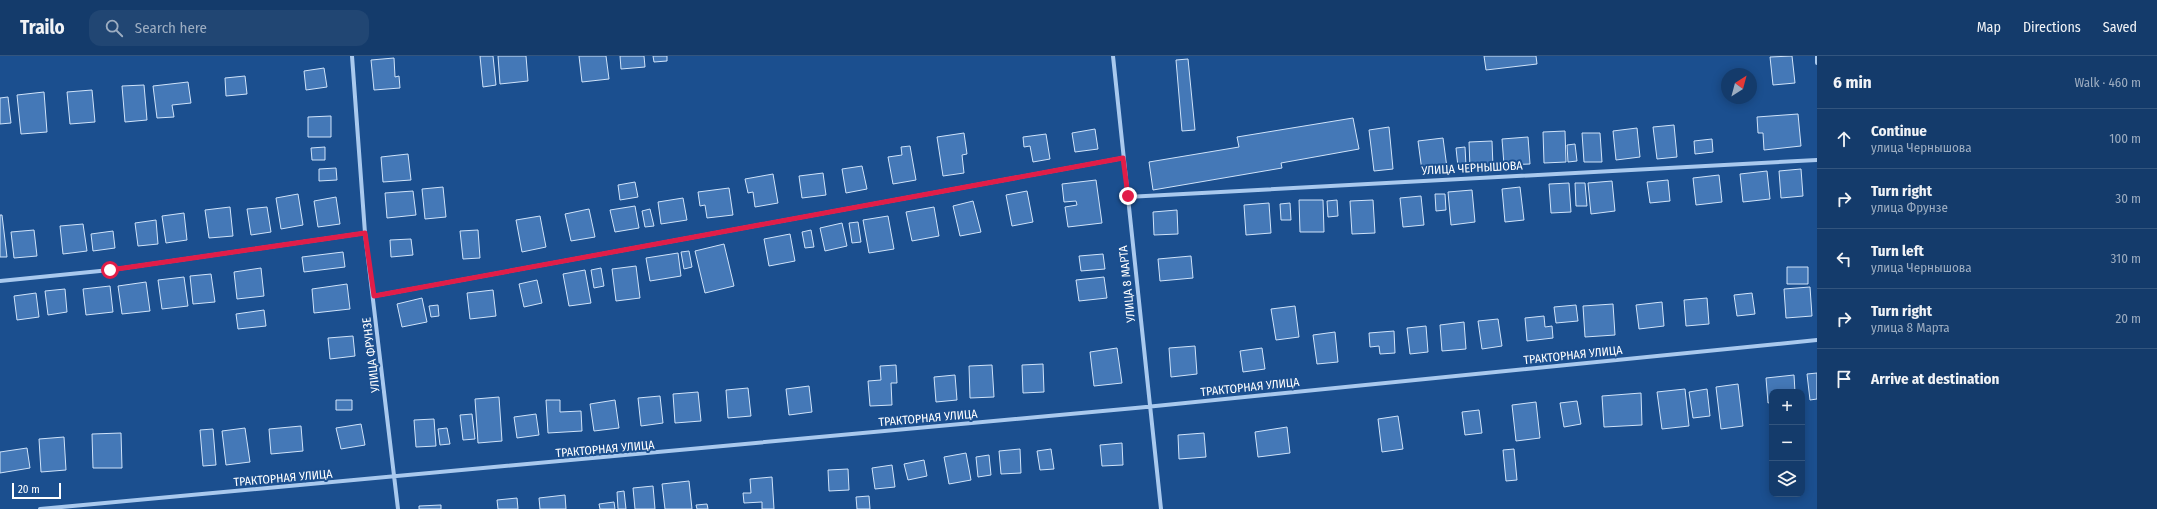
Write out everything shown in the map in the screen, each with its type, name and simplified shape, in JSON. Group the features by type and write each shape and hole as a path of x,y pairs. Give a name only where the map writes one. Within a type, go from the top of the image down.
{"street":[{"name":"УЛИЦА ФРУНЗЕ","path":"352,56 365,233 374,296 398,509"},
{"name":"УЛИЦА 8 МАРТА","path":"1114,56 1123,158 1161,509"},
{"path":"1816,56 1817,63"},
{"path":"374,296 1123,158"},
{"name":"УЛИЦА ЧЕРНЫШОВА","path":"1128,196 1817,160"},
{"path":"0,281 110,270 365,233"},
{"name":"ТРАКТОРНАЯ УЛИЦА","path":"40,509 395,478 1150,408 1817,340"}],"building":[{"path":"480,56 493,56 496,85 483,87"},
{"path":"498,56 526,56 528,81 500,84"},
{"path":"579,56 606,56 609,79 582,82"},
{"path":"620,56 644,56 645,67 621,69"},
{"path":"653,56 667,56 667,61 654,62"},
{"path":"1484,56 1536,56 1537,64 1486,70"},
{"path":"1792,56 1795,83 1773,85 1770,57"},
{"path":"394,58 395,77 399,76 400,88 374,90 371,60"},
{"path":"1188,59 1195,130 1182,131 1176,60"},
{"path":"324,68 327,87 306,90 304,71"},
{"path":"245,76 247,94 226,96 225,78"},
{"path":"188,82 191,103 172,105 174,117 157,118 153,86"},
{"path":"144,85 147,120 125,122 122,86"},
{"path":"92,90 95,122 70,124 67,92"},
{"path":"44,92 47,132 21,134 17,95"},
{"path":"8,97 11,123 0,124 0,98"},
{"path":"1798,114 1801,146 1764,150 1763,133 1758,133 1757,117"},
{"path":"331,116 331,137 308,137 308,117"},
{"path":"1353,118 1359,149 1281,163 1282,168 1153,190 1149,162 1239,147 1237,137"},
{"path":"1674,125 1677,157 1657,159 1653,127"},
{"path":"1389,127 1393,169 1374,171 1369,130"},
{"path":"1637,128 1640,157 1616,160 1613,131"},
{"path":"1095,129 1098,149 1075,152 1072,133"},
{"path":"1565,131 1566,162 1544,163 1543,132"},
{"path":"964,133 967,154 962,155 964,173 943,176 937,137"},
{"path":"1582,133 1600,133 1602,162 1584,162"},
{"path":"1046,134 1050,159 1033,162 1030,146 1024,147 1023,137"},
{"path":"1528,137 1530,164 1504,165 1502,139"},
{"path":"1443,138 1447,168 1422,171 1418,141"},
{"path":"1712,139 1713,152 1695,154 1694,141"},
{"path":"1492,141 1493,167 1470,168 1469,142"},
{"path":"1575,144 1577,161 1568,162 1567,145"},
{"path":"910,146 916,180 893,184 888,157 902,155 901,147"},
{"path":"325,147 325,160 312,160 311,148"},
{"path":"1465,147 1466,166 1458,167 1456,148"},
{"path":"408,154 411,180 383,182 381,157"},
{"path":"862,166 867,189 846,193 842,169"},
{"path":"336,168 337,180 319,181 319,169"},
{"path":"1801,169 1803,196 1781,198 1779,171"},
{"path":"1767,171 1770,199 1743,202 1740,174"},
{"path":"823,173 826,195 802,198 799,176"},
{"path":"773,174 778,203 755,207 753,192 748,193 745,179"},
{"path":"1719,175 1722,202 1696,205 1693,178"},
{"path":"1096,180 1102,223 1068,227 1065,207 1077,205 1076,201 1064,202 1062,184"},
{"path":"1668,180 1670,201 1650,203 1647,182"},
{"path":"1612,181 1615,211 1591,214 1588,183"},
{"path":"635,182 638,197 620,200 618,185"},
{"path":"1569,183 1571,212 1551,213 1549,184"},
{"path":"1575,183 1585,183 1587,206 1576,206"},
{"path":"443,187 446,217 425,219 422,189"},
{"path":"1520,187 1524,220 1505,222 1502,189"},
{"path":"729,188 733,215 707,218 705,205 700,206 698,192"},
{"path":"1472,190 1475,222 1451,225 1448,192"},
{"path":"413,191 416,215 387,218 385,193"},
{"path":"1027,191 1033,222 1012,226 1006,195"},
{"path":"298,194 303,225 281,229 276,198"},
{"path":"1435,194 1445,194 1446,210 1436,211"},
{"path":"1421,196 1424,225 1403,227 1400,198"},
{"path":"336,197 340,224 318,227 314,201"},
{"path":"683,198 687,220 661,224 658,202"},
{"path":"1299,200 1323,200 1324,232 1300,232"},
{"path":"1337,200 1338,216 1328,217 1327,201"},
{"path":"1373,200 1375,233 1352,234 1350,201"},
{"path":"973,201 981,232 960,236 953,206"},
{"path":"1269,203 1271,233 1246,235 1244,205"},
{"path":"1290,203 1291,220 1281,220 1280,204"},
{"path":"635,206 639,228 615,232 610,210"},
{"path":"230,207 233,236 209,238 205,210"},
{"path":"267,207 271,232 251,235 247,209"},
{"path":"934,207 939,236 912,241 906,212"},
{"path":"589,209 595,237 571,241 565,214"},
{"path":"650,209 654,226 645,227 642,211"},
{"path":"1177,210 1178,234 1154,235 1153,212"},
{"path":"184,213 187,240 166,243 162,216"},
{"path":"0,215 2,215 7,257 0,257"},
{"path":"540,216 546,247 522,252 516,220"},
{"path":"888,216 894,249 869,253 863,220"},
{"path":"156,220 158,244 138,246 135,223"},
{"path":"858,222 861,242 852,243 849,223"},
{"path":"842,223 847,246 825,251 820,228"},
{"path":"83,224 87,251 63,254 60,226"},
{"path":"34,230 37,256 14,258 11,232"},
{"path":"478,230 480,258 463,259 460,231"},
{"path":"811,230 814,247 805,248 802,232"},
{"path":"113,231 115,248 93,251 91,234"},
{"path":"790,234 795,261 769,266 764,239"},
{"path":"411,239 413,255 391,257 390,240"},
{"path":"724,244 734,286 705,293 695,251"},
{"path":"689,251 692,267 684,269 681,252"},
{"path":"343,252 345,267 304,272 302,257"},
{"path":"678,253 681,276 650,281 646,258"},
{"path":"1103,254 1105,269 1081,271 1079,256"},
{"path":"1191,256 1193,278 1160,281 1158,259"},
{"path":"636,266 640,298 616,301 612,269"},
{"path":"1787,267 1808,267 1808,284 1787,284"},
{"path":"261,268 264,296 237,299 234,272"},
{"path":"601,268 604,286 594,288 591,270"},
{"path":"585,270 591,303 569,306 563,274"},
{"path":"211,274 215,302 193,304 190,276"},
{"path":"184,277 188,306 162,309 158,280"},
{"path":"1104,277 1107,298 1079,301 1076,280"},
{"path":"537,280 542,303 524,307 519,284"},
{"path":"146,282 150,311 122,314 118,286"},
{"path":"347,284 350,309 314,313 312,289"},
{"path":"110,286 113,312 86,315 83,289"},
{"path":"1810,287 1812,316 1786,318 1784,289"},
{"path":"65,289 67,312 48,315 45,291"},
{"path":"493,290 496,316 470,319 467,293"},
{"path":"36,293 39,317 17,320 14,296"},
{"path":"1752,293 1755,314 1737,316 1734,295"},
{"path":"422,298 427,322 402,327 397,304"},
{"path":"1707,298 1709,324 1686,326 1684,300"},
{"path":"1662,302 1664,326 1639,329 1636,305"},
{"path":"1613,304 1615,335 1585,337 1583,306"},
{"path":"438,305 439,316 431,317 429,306"},
{"path":"1576,305 1578,321 1556,323 1554,307"},
{"path":"1295,306 1299,337 1276,340 1271,309"},
{"path":"264,310 266,326 238,329 236,314"},
{"path":"1544,316 1545,327 1552,326 1553,338 1527,341 1525,318"},
{"path":"1498,319 1502,346 1482,349 1478,321"},
{"path":"1464,322 1466,349 1442,351 1440,325"},
{"path":"1426,326 1428,352 1410,354 1407,328"},
{"path":"1394,331 1395,353 1380,354 1379,346 1370,347 1369,333"},
{"path":"1335,332 1338,362 1317,364 1313,335"},
{"path":"353,336 355,356 330,359 328,338"},
{"path":"1195,346 1197,374 1171,377 1169,348"},
{"path":"1117,348 1122,383 1094,386 1090,352"},
{"path":"1262,348 1265,369 1243,372 1240,351"},
{"path":"1043,364 1044,392 1023,393 1022,365"},
{"path":"896,365 897,383 891,383 892,405 870,406 868,381 881,380 880,366"},
{"path":"992,365 994,397 970,398 969,366"},
{"path":"1817,373 1817,399 1810,400 1807,374"},
{"path":"955,375 957,400 936,402 934,377"},
{"path":"1794,375 1795,389 1769,389 1768,403 1766,378"},
{"path":"1738,384 1743,426 1721,429 1716,387"},
{"path":"809,386 812,412 789,415 786,389"},
{"path":"748,388 751,416 728,418 726,390"},
{"path":"1685,389 1689,426 1662,429 1657,392"},
{"path":"1707,389 1710,416 1693,418 1689,392"},
{"path":"698,392 701,421 675,423 673,394"},
{"path":"1641,393 1642,425 1604,427 1602,396"},
{"path":"660,396 663,423 641,426 638,398"},
{"path":"499,397 502,441 478,443 475,399"},
{"path":"336,400 352,400 352,410 336,410"},
{"path":"546,400 560,400 560,412 581,411 582,431 548,433"},
{"path":"615,400 619,428 594,431 590,404"},
{"path":"1577,401 1581,424 1564,427 1560,403"},
{"path":"1536,402 1540,438 1516,441 1512,405"},
{"path":"1479,410 1482,433 1465,435 1462,412"},
{"path":"472,414 475,439 463,440 460,415"},
{"path":"536,414 539,435 517,438 514,417"},
{"path":"1398,416 1403,449 1382,452 1378,419"},
{"path":"434,419 436,446 416,447 414,420"},
{"path":"361,424 365,445 341,449 336,428"},
{"path":"301,426 303,451 271,454 269,429"},
{"path":"1287,427 1290,453 1258,457 1255,432"},
{"path":"245,428 250,462 226,465 222,431"},
{"path":"447,428 450,444 440,445 438,429"},
{"path":"213,429 216,465 203,466 200,430"},
{"path":"121,433 122,468 93,468 92,434"},
{"path":"1204,433 1206,457 1179,459 1178,435"},
{"path":"64,437 66,470 41,472 39,439"},
{"path":"1122,443 1123,465 1102,466 1100,445"},
{"path":"27,448 30,468 0,473 0,452"},
{"path":"1020,449 1021,473 1001,474 999,451"},
{"path":"1051,449 1054,469 1040,470 1037,451"},
{"path":"1514,449 1517,480 1506,481 1503,450"},
{"path":"966,453 971,480 949,484 944,457"},
{"path":"989,455 991,475 978,477 976,457"},
{"path":"924,460 927,476 908,480 904,464"},
{"path":"892,465 895,487 875,489 872,468"},
{"path":"848,469 849,490 829,491 828,470"},
{"path":"772,477 774,509 762,509 762,502 744,503 743,493 751,493 750,479"},
{"path":"689,481 692,509 665,509 662,484"},
{"path":"653,486 655,509 635,509 633,488"},
{"path":"624,491 626,509 618,509 617,492"},
{"path":"565,495 566,509 540,509 539,498"},
{"path":"869,496 870,509 857,509 856,497"},
{"path":"517,498 518,509 498,509 497,500"},
{"path":"614,502 615,509 600,509 599,504"},
{"path":"707,504 708,509 697,509 696,505"},
{"path":"441,505 441,509 419,509 419,506"}],"route":[{"path":"110,270 365,233 374,296 1123,158 1128,196"}]}
